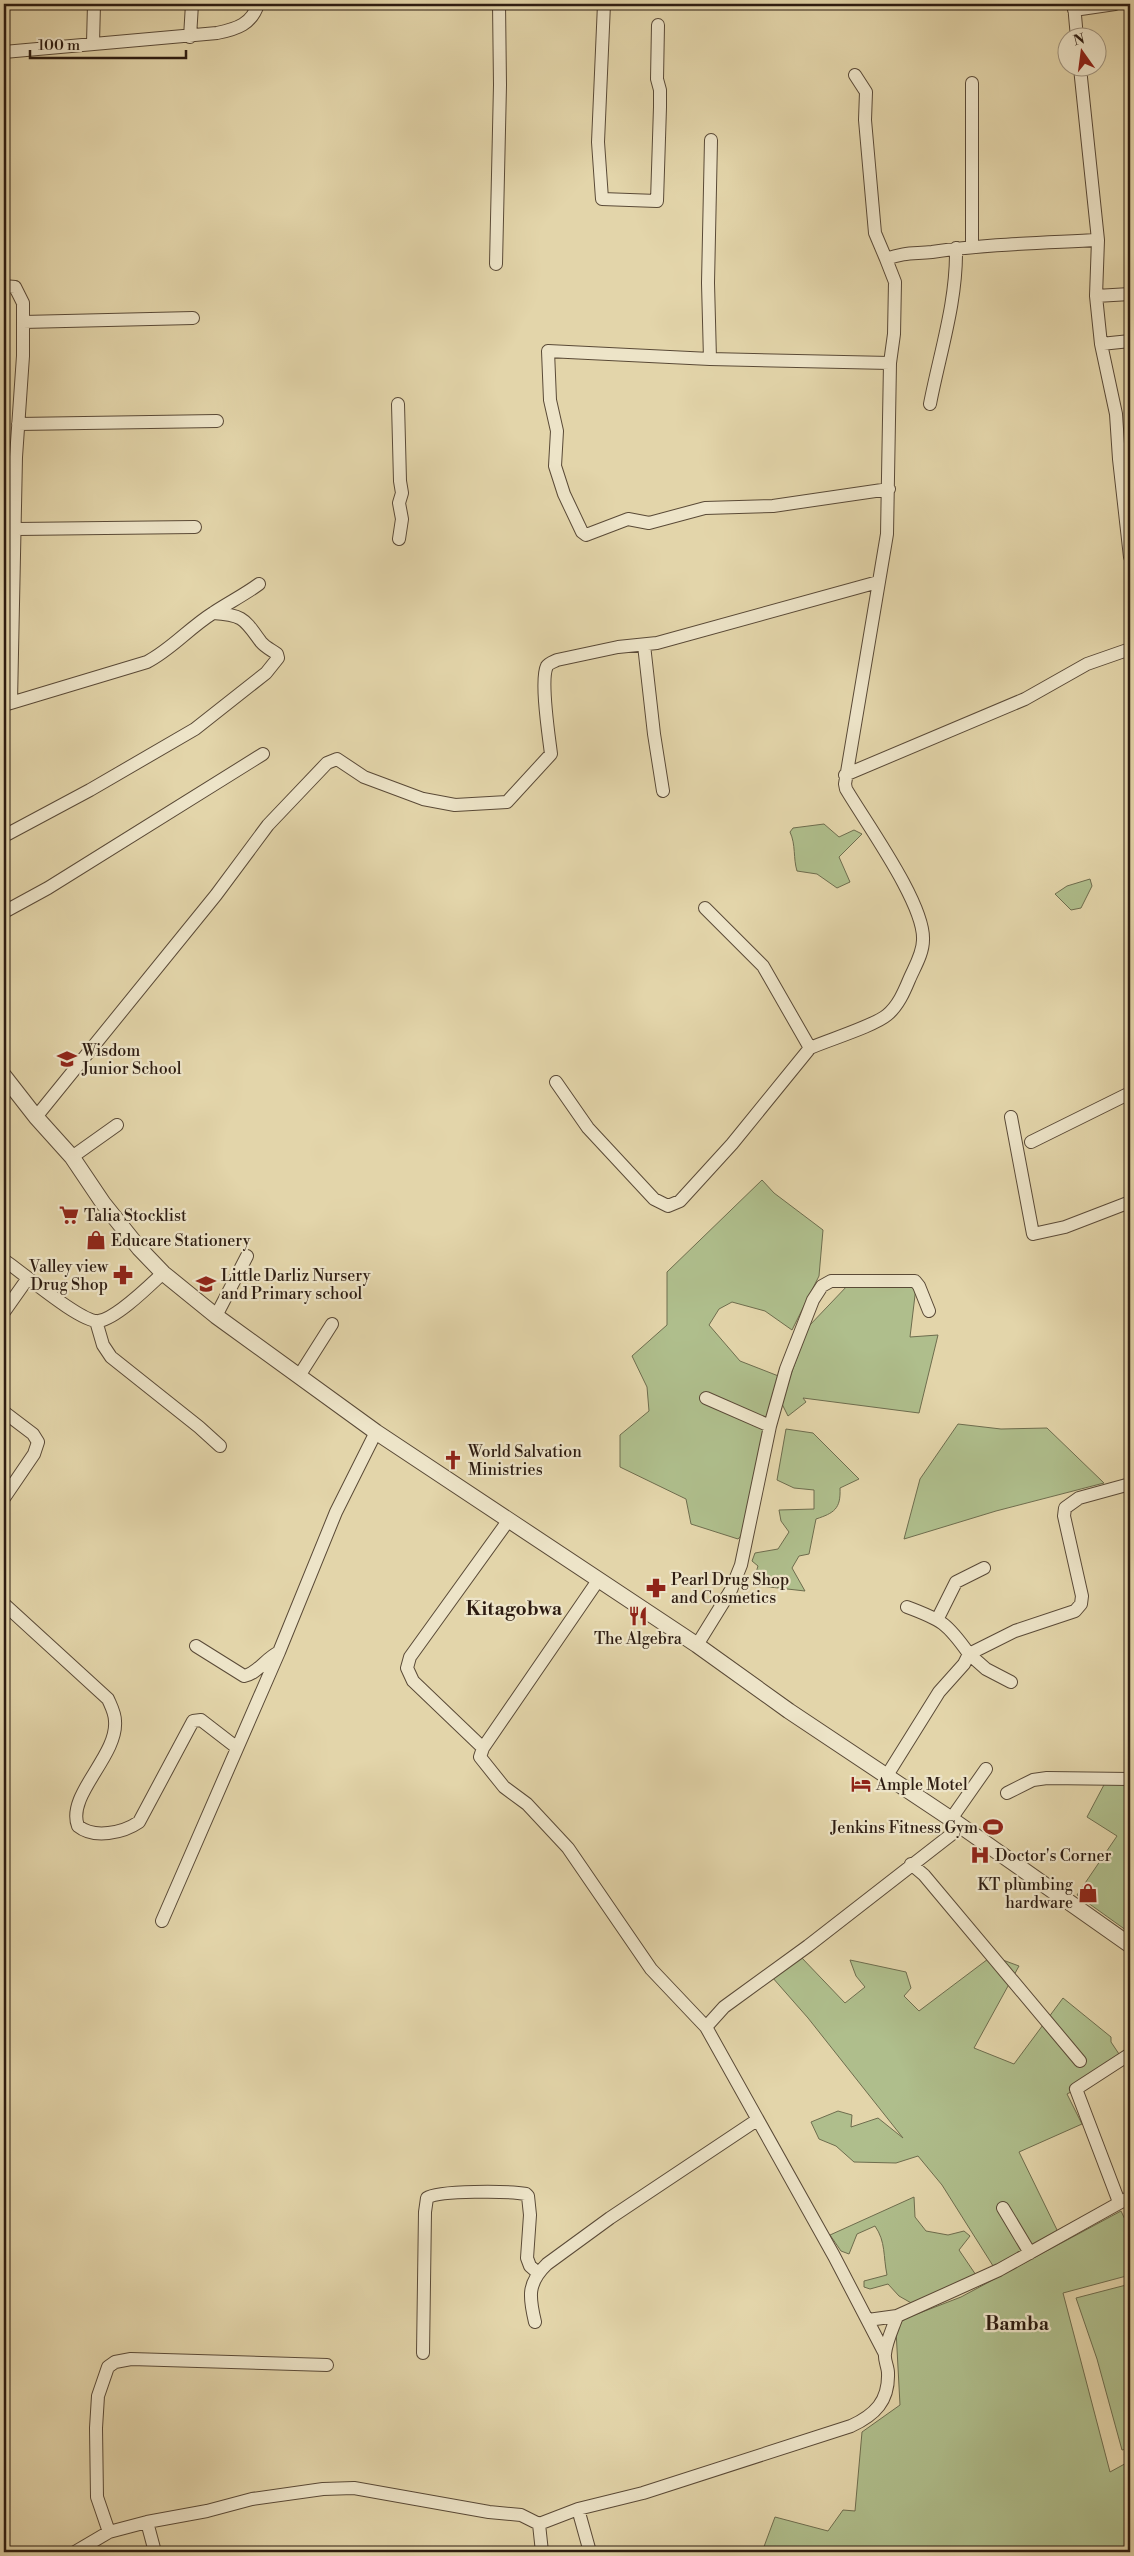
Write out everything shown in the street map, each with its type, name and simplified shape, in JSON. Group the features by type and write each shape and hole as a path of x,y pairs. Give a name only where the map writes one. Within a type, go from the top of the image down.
{"street":[{"path":"93,43 94,4"},
{"path":"190,37 192,4"},
{"path":"4,52 93,43 190,37 232,30 245,24 255,15 258,4"},
{"path":"496,264 500,85 499,4"},
{"path":"604,4 598,142 602,199 657,201 660,107 660,90 656,79 658,25"},
{"path":"1076,28 1074,7 1115,4"},
{"path":"556,1082 588,1128 654,1199 668,1206 680,1201 732,1144 810,1048 888,1015 903,995 924,942 922,925 915,907 880,843 846,790 845,775 886,534 889,489 890,363 894,334 895,282 875,233 865,120 866,92 855,76"},
{"path":"1081,78 1098,240 1096,296 1101,344 1124,458 1130,557"},
{"path":"972,84 972,245"},
{"path":"710,359 708,283 711,140"},
{"path":"886,259 905,252 972,245 1098,240"},
{"path":"930,404 940,352 950,316 956,276 956,248"},
{"path":"4,286 15,287 20,294 23,322 8,703 147,662 165,653 213,613 231,604 259,584"},
{"path":"1096,296 1130,294"},
{"path":"23,322 193,318"},
{"path":"1101,344 1130,341"},
{"path":"889,489 773,506 705,508 649,523 628,519 586,535 582,532 564,494 555,466 558,431 550,400 548,351 710,359 890,363"},
{"path":"398,404 402,494 399,503 402,519 399,539"},
{"path":"18,424 217,421"},
{"path":"16,528 195,527"},
{"path":"36,1117 216,894 268,825 326,764 337,759 364,778 437,802 454,805 506,802 551,754 544,682 546,667 549,663 618,647 644,645 731,624 878,582"},
{"path":"4,836 90,790 195,729 266,673 278,658 277,654 260,641 245,620 225,614 213,613"},
{"path":"644,645 654,734 663,791"},
{"path":"845,775 1025,699 1087,664 1130,649"},
{"path":"4,912 48,888 263,754"},
{"path":"705,908 763,966 810,1048"},
{"path":"4,1076 36,1117 72,1157 103,1203 163,1273 216,1316 376,1432 697,1644 1130,1945"},
{"path":"1032,1142 1130,1093"},
{"path":"1011,1117 1033,1234 1065,1227 1130,1202"},
{"path":"72,1157 117,1125"},
{"path":"216,1316 247,1256"},
{"path":"4,1260 86,1320 96,1322 116,1312 163,1273"},
{"path":"4,1312 28,1278"},
{"path":"697,1644 730,1590 742,1565 770,1426 786,1369 813,1300 822,1286 840,1280 915,1281 919,1286 928,1311"},
{"path":"96,1322 103,1346 111,1357 220,1446"},
{"path":"299,1376 332,1324"},
{"path":"706,1398 770,1426"},
{"path":"4,1412 33,1434 38,1442 34,1454 4,1498"},
{"path":"162,1921 236,1747 279,1652 336,1512 376,1432"},
{"path":"886,1777 939,1692 964,1664 969,1654 1015,1632 1075,1611 1081,1604 1082,1596 1064,1516 1065,1508 1079,1498 1130,1484"},
{"path":"483,1748 414,1681 407,1668 407,1663 508,1520"},
{"path":"938,1618 956,1582 984,1568"},
{"path":"75,2552 109,2532 147,2522 207,2511 252,2499 323,2489 354,2488 489,2512 521,2515 539,2524 578,2509 680,2482 865,2420 877,2410 888,2387 885,2354 706,2027 651,1969 568,1848 527,1804 504,1787 480,1757 483,1748 599,1579"},
{"path":"4,1604 108,1699 114,1712 116,1721 114,1738 76,1812 78,1826 86,1832 95,1834 111,1832 139,1822 193,1721 201,1720 236,1747"},
{"path":"907,1607 938,1618 955,1635 969,1654 986,1669 1011,1682"},
{"path":"196,1646 244,1676 253,1673 266,1659 279,1652"},
{"path":"706,2027 724,2007 808,1946 911,1864 956,1823 986,1769"},
{"path":"1007,1793 1033,1780 1047,1778 1130,1779"},
{"path":"911,1864 924,1875 1080,2060"},
{"path":"868,2320 897,2316 961,2288 1030,2253 1125,2200 1076,2089 1130,2054"},
{"path":"535,2322 529,2297 538,2273 610,2218 758,2120"},
{"path":"423,2353 426,2198 447,2192 526,2194 528,2196 530,2215 527,2258 530,2266 538,2273"},
{"path":"1003,2208 1030,2253"},
{"path":"885,2354 897,2316"},
{"path":"109,2532 97,2497 96,2428 98,2396 108,2367 115,2362 132,2359 326,2365"},
{"path":"578,2509 590,2552"},
{"path":"147,2522 155,2552"},
{"path":"539,2524 542,2552"}],"green space":[{"path":"824,824 839,837 854,830 862,834 839,857 850,882 837,888 817,874 797,871 790,832 793,828"},
{"path":"1090,879 1092,886 1081,908 1071,910 1055,894 1067,886"},
{"path":"762,1180 774,1193 823,1230 819,1276 792,1330 765,1311 732,1302 719,1309 709,1325 740,1361 781,1377 747,1529 738,1539 691,1524 686,1499 620,1467 620,1435 649,1411 647,1387 632,1356 667,1325 667,1272"},
{"path":"849,1284 916,1287 910,1337 938,1335 919,1413 803,1398 806,1402 788,1416 781,1402 808,1327"},
{"path":"958,1424 1001,1429 1047,1428 1104,1483 996,1511 904,1539 920,1479"},
{"path":"786,1429 813,1433 859,1479 840,1488 839,1501 835,1509 827,1515 816,1519 809,1554 799,1556 792,1568 805,1591 752,1585 758,1566 752,1561 755,1553 778,1549 789,1532 781,1521 779,1510 814,1509 814,1490 794,1488 777,1480"},
{"path":"1106,1781 1130,1781 1130,1933 1077,1895 1117,1836 1087,1817"},
{"path":"992,1956 1019,1966 974,2048 1014,2064 1063,1998 1111,2037 1111,2042 1121,2057 1092,2081 1067,2094 1082,2124 1019,2152 1059,2234 995,2269 942,2185 918,2156 896,2163 854,2162 836,2146 819,2139 811,2122 838,2111 852,2115 851,2127 878,2118 903,2138 808,2018 772,1977 801,1957 845,2003 865,1987 856,1976 850,1960 906,1972 911,1988 904,1996 919,2011"},
{"path":"914,2197 915,2217 926,2231 948,2235 964,2231 970,2236 959,2250 978,2278 913,2304 899,2296 888,2284 870,2289 864,2287 864,2281 887,2275 883,2244 875,2226 857,2234 849,2254 841,2251 830,2235"},
{"path":"1121,2211 1130,2230 1130,2275 1063,2293 1110,2472 1130,2461 1130,2552 762,2552 775,2517 828,2531 843,2510 855,2511 862,2432 900,2405 896,2330 904,2319 961,2297"},
{"path":"1130,2284 1130,2448 1122,2450 1097,2359 1076,2298"}],"place":[{"name":"Wisdom Junior School","path":"67,1059"},
{"name":"Talia Stocklist","path":"69,1215"},
{"name":"Educare Stationery","path":"96,1240"},
{"name":"Valley view Drug Shop","path":"123,1275"},
{"name":"Little Darliz Nursery and Primary school","path":"206,1284"},
{"name":"World Salvation Ministries","path":"453,1460"},
{"name":"Pearl Drug Shop and Cosmetics","path":"656,1588"},
{"name":"The Algebra","path":"638,1616"},
{"name":"Ample Motel","path":"861,1784"},
{"name":"Jenkins Fitness Gym","path":"993,1827"},
{"name":"Doctor's Corner","path":"980,1855"},
{"name":"KT plumbing hardware","path":"1088,1893"}],"district":[{"name":"Kitagobwa","path":"514,1608"},
{"name":"Bamba","path":"1017,2323"}]}
